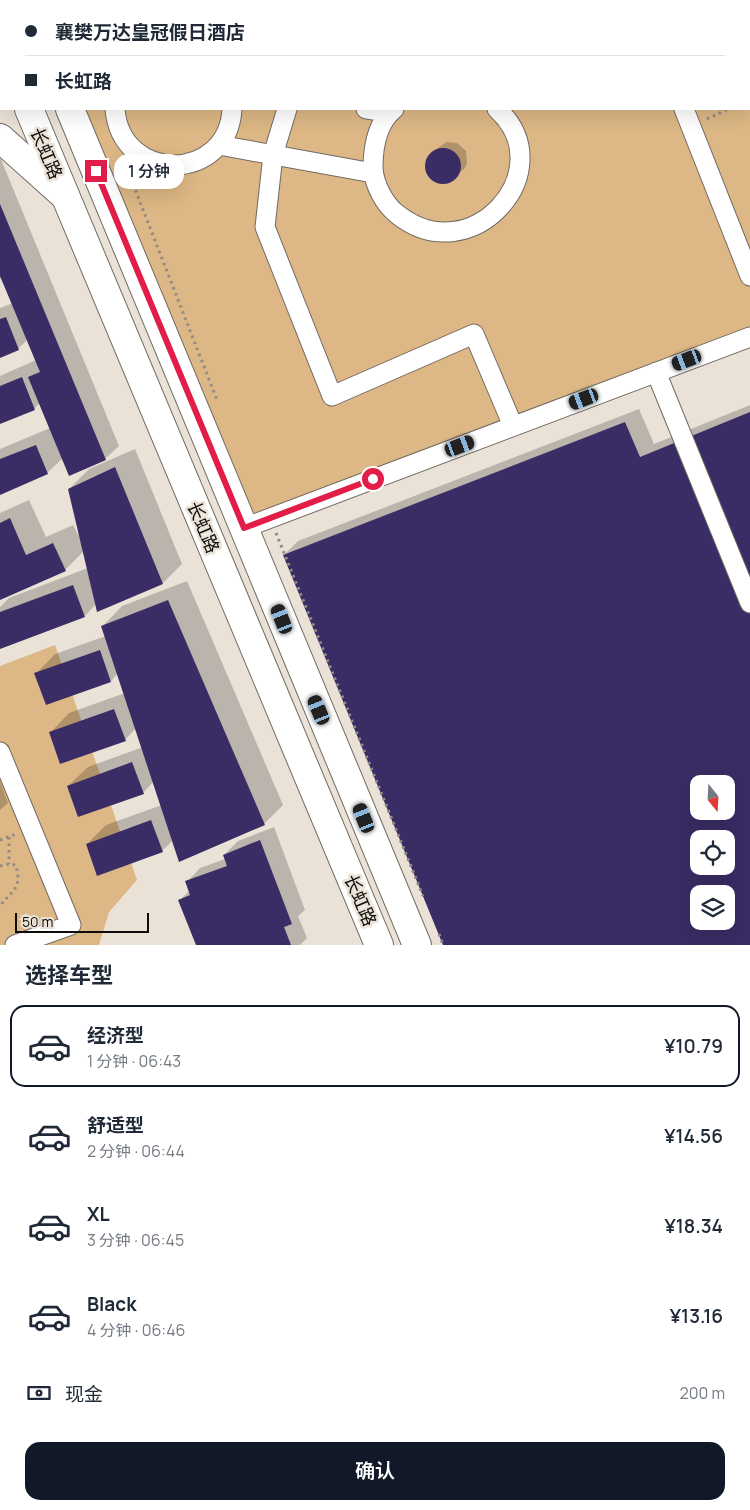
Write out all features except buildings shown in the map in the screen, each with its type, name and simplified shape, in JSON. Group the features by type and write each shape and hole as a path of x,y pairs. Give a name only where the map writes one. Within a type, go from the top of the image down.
{"main road":[{"name":"长虹路","path":"28,110 374,943"},
{"name":"长虹路","path":"70,110 417,945"},
{"path":"0,138 65,196"}],"street":[{"path":"115,110 120,134 129,146 142,157 157,164 176,166 194,162 208,155 219,145 227,132 232,110"},
{"path":"287,110 273,155 265,227 332,396 474,334 513,426"},
{"path":"379,110 392,111"},
{"path":"392,111 378,131 373,151 373,173 382,196 393,211 407,222 433,232 452,233 470,229 488,219 504,205 513,188 518,171 518,153 515,136 504,115 498,110"},
{"path":"684,110 750,276"},
{"path":"219,145 373,173"},
{"path":"244,528 750,337"},
{"path":"656,372 750,603"},
{"path":"0,752 71,925 15,945"}],"path":[{"path":"691,127 726,110"},
{"path":"9,837 10,864"},
{"path":"0,866 16,865 19,880 15,889 0,906"}],"shaded area":[{"path":"70,110 750,110 750,337 244,528"},
{"path":"55,645 137,880 109,912 99,945 0,945 0,666"}],"route":[{"path":"96,171 244,528 373,479"}]}
